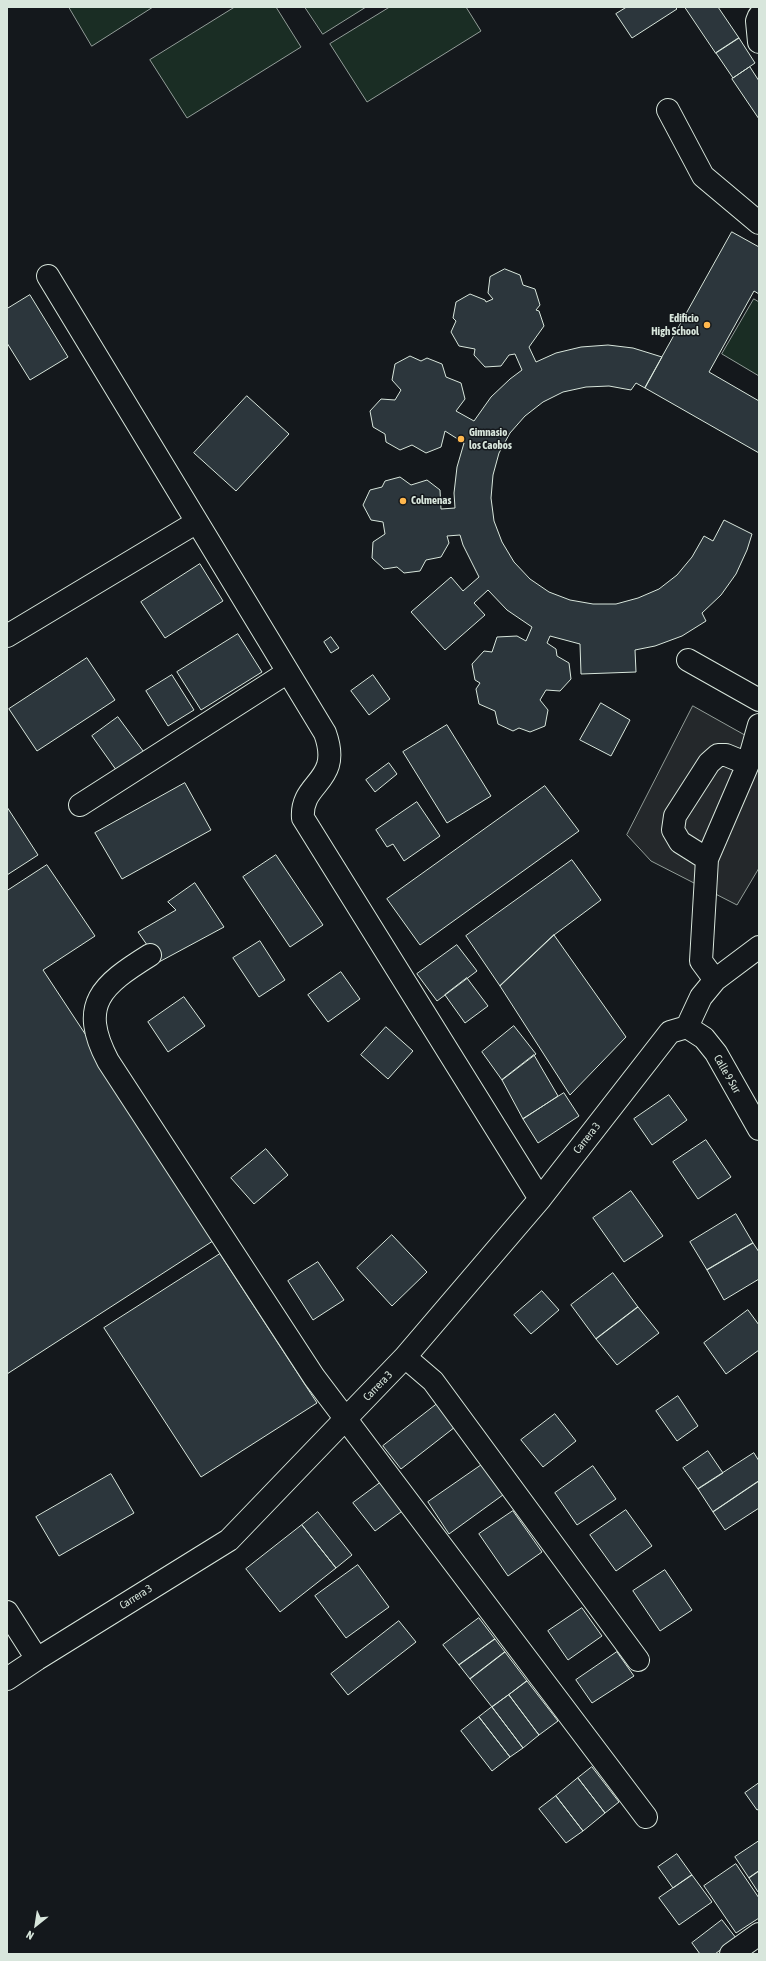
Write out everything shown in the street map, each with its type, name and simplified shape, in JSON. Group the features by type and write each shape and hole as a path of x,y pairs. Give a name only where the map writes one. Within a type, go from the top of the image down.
{"street":[{"path":"759,16 757,21 759,42"},
{"path":"668,110 703,176 759,223"},
{"path":"48,276 325,733 329,744 330,762 324,777 307,795 302,808 303,818 540,1199"},
{"path":"7,636 197,522"},
{"path":"688,660 759,700"},
{"path":"80,805 288,672"},
{"path":"715,980 701,961 707,859 748,764 759,725"},
{"path":"707,859 680,842 673,830 675,816 709,763 718,755 726,755 748,764"},
{"path":"687,1027 701,997 715,980 759,947"},
{"path":"150,955 113,980 101,994 95,1009 95,1027 98,1042 108,1061 314,1377 347,1418 646,1817"},
{"name":"Carrera 3","path":"7,1679 229,1540 405,1358 540,1199 670,1032 687,1027"},
{"name":"Calle 9 Sur","path":"687,1027 704,1038 716,1053 756,1120"},
{"path":"405,1358 433,1381 638,1660"},
{"path":"7,1612 37,1659"},
{"path":"730,1954 759,1934"}],"green space":[{"path":"69,7 153,7 92,46"},
{"path":"235,7 276,7 301,47 187,118 150,60"},
{"path":"305,7 366,7 323,34"},
{"path":"390,7 466,7 481,31 367,102 330,44"},
{"path":"754,299 759,302 759,376 722,354"}],"shaded area":[{"path":"693,706 759,743 759,868 737,905 651,861 627,835"}],"building":[{"path":"627,7 675,7 677,9 632,38 616,14"},
{"path":"685,7 718,7 739,38 716,53"},
{"path":"739,38 755,63 733,78 716,53"},
{"path":"750,67 759,81 759,119 732,79"},
{"name":"Edificio High School","path":"732,232 759,247 759,294 754,291 709,372 759,401 759,453 645,388"},
{"name":"Colmenas","path":"505,269 520,275 523,285 535,289 540,305 536,310 539,311 544,326 529,347 536,362 556,353 581,347 608,345 633,348 662,357 645,388 636,383 631,390 609,386 586,387 563,392 543,402 525,416 510,433 499,453 493,475 491,498 494,521 502,542 514,562 530,579 549,592 570,600 593,604 616,604 638,598 659,589 677,575 692,557 704,536 713,541 724,520 752,534 747,550 736,574 721,595 702,613 706,621 682,636 655,646 635,650 636,672 581,674 580,644 550,636 547,643 556,649 557,656 569,663 571,679 560,691 546,690 540,700 548,710 545,726 530,732 519,728 513,731 498,724 495,711 479,704 476,689 480,683 475,680 472,664 484,651 492,652 497,637 517,636 526,641 532,627 507,610 488,590 474,603 485,615 445,650 411,612 451,577 463,591 479,577 463,545 460,535 447,536 449,543 441,557 426,560 420,571 404,573 397,567 384,569 372,558 373,542 385,534 383,522 371,520 363,505 370,490 382,487 385,481 400,477 411,485 427,480 440,490 441,509 455,508 454,493 457,467 464,443 445,431 441,447 426,453 412,445 400,450 386,442 385,434 373,427 370,411 381,399 395,400 401,390 392,380 395,364 410,356 421,361 427,358 442,364 446,377 461,383 465,399 456,411 474,421 491,397 522,370 515,354 509,355 501,366 485,367 474,355 475,349 459,346 451,332 456,321 453,318 456,302 470,294 485,300 486,302 493,299 488,293 490,277"},
{"path":"30,295 68,357 30,380 7,343 7,309"},
{"path":"247,396 289,434 236,491 194,453"},
{"path":"200,564 223,601 165,638 141,602"},
{"path":"238,634 262,672 201,710 177,672"},
{"path":"331,637 339,648 331,653 324,642"},
{"path":"87,658 115,700 37,751 9,709"},
{"path":"172,675 194,710 168,726 146,691"},
{"path":"373,675 390,699 369,715 351,691"},
{"path":"601,703 630,720 611,756 580,740"},
{"path":"118,717 146,755 119,774 92,736"},
{"path":"447,725 491,796 447,823 403,752"},
{"path":"389,763 397,774 375,792 366,780"},
{"path":"185,783 211,830 122,879 95,833"},
{"path":"545,786 579,831 420,945 387,899"},
{"path":"417,802 440,836 404,861 393,844 387,847 376,830"},
{"path":"7,807 38,855 7,875"},
{"path":"276,855 323,925 290,947 243,877"},
{"path":"572,860 601,900 554,935 500,986 466,936"},
{"path":"47,865 95,936 43,970 219,1237 7,1374 7,891"},
{"path":"195,883 224,927 159,962 138,932 176,910 168,902"},
{"path":"554,935 626,1037 570,1095 500,986"},
{"path":"260,941 285,980 259,997 233,958"},
{"path":"457,945 477,971 437,1001 417,974"},
{"path":"341,972 360,999 328,1022 308,995"},
{"path":"467,978 488,1006 465,1023 445,995"},
{"path":"184,997 205,1026 168,1052 148,1022"},
{"path":"514,1026 536,1054 502,1080 482,1052"},
{"path":"386,1027 413,1051 388,1079 361,1055"},
{"path":"534,1055 558,1096 523,1119 502,1080"},
{"path":"564,1093 579,1116 538,1143 523,1119"},
{"path":"669,1095 687,1120 652,1145 634,1119"},
{"path":"706,1140 731,1177 698,1199 673,1162"},
{"path":"266,1149 288,1175 254,1204 231,1178"},
{"path":"631,1191 663,1236 624,1262 593,1218"},
{"path":"736,1214 753,1243 707,1270 690,1242"},
{"path":"392,1235 427,1272 392,1306 357,1268"},
{"path":"753,1243 759,1252 759,1279 724,1300 707,1270"},
{"path":"220,1254 317,1403 201,1477 104,1328"},
{"path":"318,1262 344,1300 313,1320 288,1281"},
{"path":"613,1273 638,1307 596,1339 571,1305"},
{"path":"542,1291 559,1310 531,1334 514,1315"},
{"path":"638,1307 659,1333 617,1365 596,1339"},
{"path":"748,1310 759,1325 759,1350 726,1374 704,1343"},
{"path":"678,1396 698,1426 677,1441 656,1411"},
{"path":"437,1404 455,1427 401,1469 383,1446"},
{"path":"555,1414 576,1441 543,1467 521,1440"},
{"path":"708,1451 723,1473 698,1489 683,1468"},
{"path":"754,1453 759,1461 759,1481 713,1512 698,1489"},
{"path":"483,1464 507,1492 449,1534 428,1502"},
{"path":"593,1466 616,1499 577,1525 555,1493"},
{"path":"111,1474 134,1513 59,1556 36,1517"},
{"path":"384,1480 405,1509 375,1531 353,1503"},
{"path":"759,1481 759,1508 725,1530 713,1512"},
{"path":"626,1510 652,1546 616,1571 590,1535"},
{"path":"513,1511 542,1552 508,1576 479,1534"},
{"path":"318,1512 352,1555 336,1568 302,1525"},
{"path":"302,1525 336,1568 280,1612 246,1569"},
{"path":"358,1565 389,1607 346,1638 315,1596"},
{"path":"665,1570 692,1610 660,1631 633,1591"},
{"path":"582,1608 602,1636 568,1660 548,1631"},
{"path":"479,1618 495,1639 459,1665 443,1645"},
{"path":"399,1621 416,1642 348,1695 331,1674"},
{"path":"495,1639 505,1652 470,1679 459,1665"},
{"path":"505,1652 527,1681 492,1707 470,1679"},
{"path":"617,1652 634,1676 592,1703 576,1680"},
{"path":"527,1681 558,1721 539,1735 509,1695"},
{"path":"509,1695 539,1735 523,1748 492,1707"},
{"path":"492,1707 523,1748 510,1757 479,1717"},
{"path":"479,1717 510,1757 492,1771 461,1731"},
{"path":"592,1767 619,1802 605,1813 578,1778"},
{"path":"578,1778 605,1813 583,1831 556,1796"},
{"path":"759,1783 759,1809 757,1810 745,1793"},
{"path":"556,1796 583,1831 566,1843 539,1809"},
{"path":"759,1841 759,1871 749,1878 735,1857"},
{"path":"677,1854 692,1875 673,1888 658,1867"},
{"path":"736,1864 759,1898 759,1918 736,1933 704,1886"},
{"path":"759,1871 759,1891 758,1892 749,1878"},
{"path":"692,1875 712,1902 679,1925 659,1898"},
{"path":"722,1920 736,1938 715,1954 700,1954 692,1943"}],"place":[{"name":"Edificio High School","path":"707,325"},
{"name":"Gimnasio los Caobos","path":"461,439"},
{"name":"Colmenas","path":"403,501"}]}
